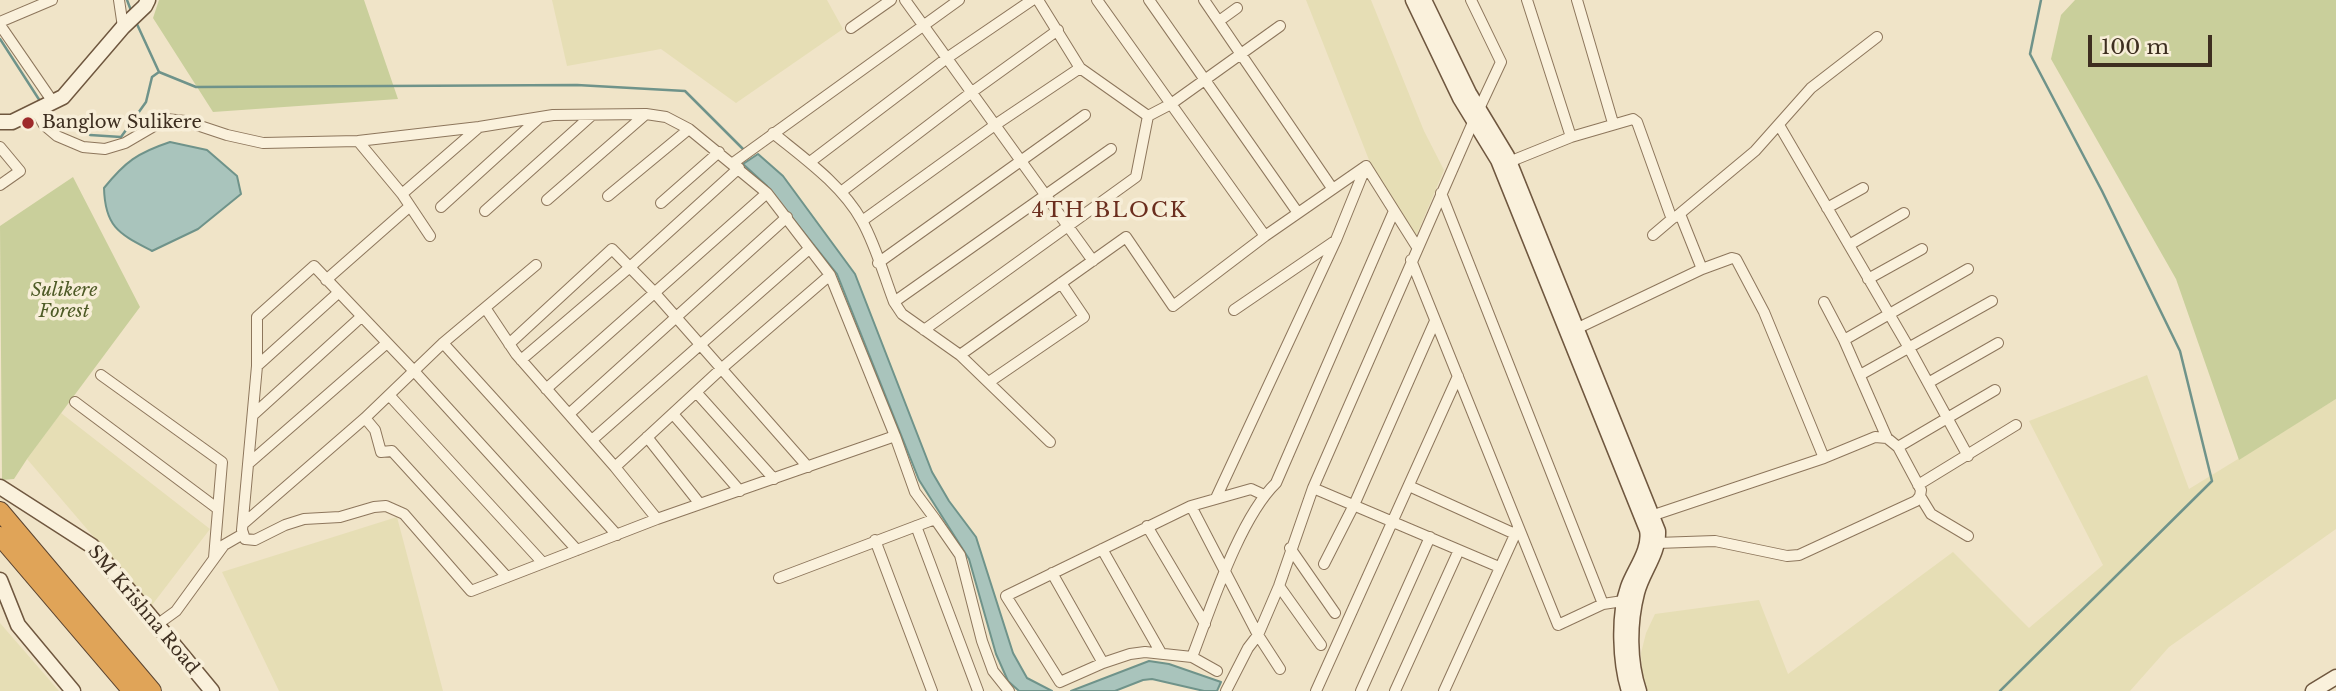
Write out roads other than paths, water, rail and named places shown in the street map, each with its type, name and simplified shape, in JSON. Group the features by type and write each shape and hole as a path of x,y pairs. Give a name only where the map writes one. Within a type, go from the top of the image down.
{"highway":[{"path":"0,511 152,691"},
{"path":"0,537 132,691"}],"street":[{"path":"52,0 0,24 53,102"},
{"path":"119,0 123,27"},
{"path":"851,28 891,0"},
{"path":"905,0 1093,261"},
{"path":"521,360 630,267 762,142 960,0"},
{"path":"810,162 947,58 1032,0"},
{"path":"1038,0 1080,68 1148,116"},
{"path":"1097,0 1265,236"},
{"path":"1149,0 1298,213"},
{"path":"1205,0 1332,188"},
{"path":"1413,0 1457,92 1476,114 1509,162 1576,329 1646,518 1648,539 1627,590 1622,629 1622,659 1629,691"},
{"path":"1424,0 1497,160 1646,518 1657,531 1657,543 1637,592 1632,644 1639,691"},
{"path":"1226,691 1248,648 1258,635 1279,586 1313,488 1411,260 1501,62 1471,0"},
{"path":"1527,0 1571,137"},
{"path":"1577,0 1613,123"},
{"path":"0,122 12,122 63,97 147,3"},
{"path":"1219,21 1237,8"},
{"path":"1148,116 1171,104 1280,26"},
{"path":"841,192 1058,30"},
{"path":"1653,235 1743,161 1811,88 1877,37"},
{"path":"862,221 995,125 1080,68"},
{"path":"36,111 44,125 57,136 83,147 105,149 125,142 166,119 185,121 263,143 358,141 539,118 592,115 646,114 666,117 690,128 767,192 831,275 915,492 960,555 982,641 993,671 1009,691"},
{"path":"547,200 646,114"},
{"path":"485,211 592,115"},
{"path":"878,263 1085,115"},
{"path":"924,330 1136,177 1148,116"},
{"path":"441,207 539,118"},
{"path":"1509,162 1613,123 1629,118 1637,122 1702,269"},
{"path":"1779,125 1909,348 1968,456"},
{"path":"402,194 479,127"},
{"path":"608,197 690,128"},
{"path":"774,133 841,192 862,221 894,302 902,314 960,355 1050,442"},
{"path":"358,141 402,194 430,236"},
{"path":"0,148 20,171 0,185"},
{"path":"894,302 1111,149"},
{"path":"661,203 719,152"},
{"path":"960,355 1126,237 1173,306 1265,236 1366,166"},
{"path":"1366,166 1417,247"},
{"path":"1216,498 1336,240 1366,166"},
{"path":"1827,208 1863,188"},
{"path":"545,389 767,192"},
{"path":"1441,193 1603,604"},
{"path":"326,280 409,207"},
{"path":"1192,657 1244,531 1264,495 1276,483 1394,211"},
{"path":"1849,245 1905,213"},
{"path":"569,414 787,216"},
{"path":"1234,310 1336,240"},
{"path":"509,344 612,249 653,291 808,467"},
{"path":"592,440 809,249"},
{"path":"1868,279 1922,249"},
{"path":"1576,329 1702,269 1732,258 1739,262 1764,312 1824,458"},
{"path":"1411,260 1516,531 1558,625 1603,604 1623,601"},
{"path":"158,624 176,611 224,545 365,418 443,343 536,265"},
{"path":"577,550 314,266 257,317 257,366 243,529 249,541 298,520 346,517 374,507 386,506 404,514 471,591 617,535 657,519 895,436"},
{"path":"1844,340 1968,269"},
{"path":"615,467 721,369 831,275"},
{"path":"989,382 1084,317 1061,283"},
{"path":"257,366 338,293"},
{"path":"1860,375 1992,301"},
{"path":"1824,302 1844,340 1887,438 1898,447 1931,514 1968,536"},
{"path":"486,309 521,360 657,519"},
{"path":"253,415 361,317"},
{"path":"1324,564 1354,505 1436,321"},
{"path":"248,464 387,343"},
{"path":"443,343 617,535"},
{"path":"1928,383 1998,343"},
{"path":"101,375 222,462 214,558"},
{"path":"1315,691 1458,376"},
{"path":"1898,447 1994,390"},
{"path":"696,392 774,479"},
{"path":"389,395 543,563"},
{"path":"75,402 218,509"},
{"path":"673,414 740,491"},
{"path":"365,418 375,430 381,452 392,451 507,577"},
{"path":"1657,543 1700,540 1787,556 1798,555 1916,501 1919,491 2016,425"},
{"path":"1646,518 1824,458 1875,437 1887,438"},
{"path":"647,438 700,504"},
{"path":"1409,486 1516,531"},
{"name":"SM Krishna Road","path":"0,487 92,546 212,691"},
{"path":"1313,488 1499,567"},
{"path":"1217,671 1192,657 1161,653 1130,654 1060,682 1006,596 1191,506 1251,489 1264,495"},
{"path":"1191,506 1258,635 1280,668"},
{"path":"779,578 935,519"},
{"path":"916,526 978,691"},
{"path":"1147,527 1205,624"},
{"path":"1444,691 1516,531"},
{"path":"1361,691 1430,537"},
{"path":"875,540 932,691"},
{"path":"1290,548 1335,613"},
{"path":"1102,549 1161,653"},
{"path":"1395,691 1459,550"},
{"path":"1052,573 1103,663"},
{"path":"0,580 18,625 73,691"},
{"path":"1279,586 1321,645"},
{"path":"2314,691 2336,677"}],"water":[{"path":"170,142 207,150 237,176 241,194 198,229 152,251 116,228 107,212 104,188 132,159"},
{"path":"758,154 783,176 855,274 932,472 949,501 976,537 1013,653 1027,678 1052,691 1019,691 1008,681 996,654 969,559 919,480 837,274 767,186 743,164"},
{"path":"1149,661 1169,664 1221,682 1217,691 1204,691 1152,679 1115,691 1071,691"}],"waterway":[{"path":"127,0 132,13"},
{"path":"2000,691 2212,481 2180,351 2102,191 2030,54 2041,0"},
{"path":"136,22 159,72 196,87 577,85 685,91 745,151"},
{"path":"0,39 40,101"},
{"path":"90,135 121,137 146,102 152,77 159,72"},
{"path":"45,110 53,123"}],"place":[{"name":"Banglow Sulikere","path":"28,123"}],"district":[{"name":"4TH BLOCK","path":"1110,211"}],"park label":[{"name":"Sulikere Forest","path":"64,301"}]}
